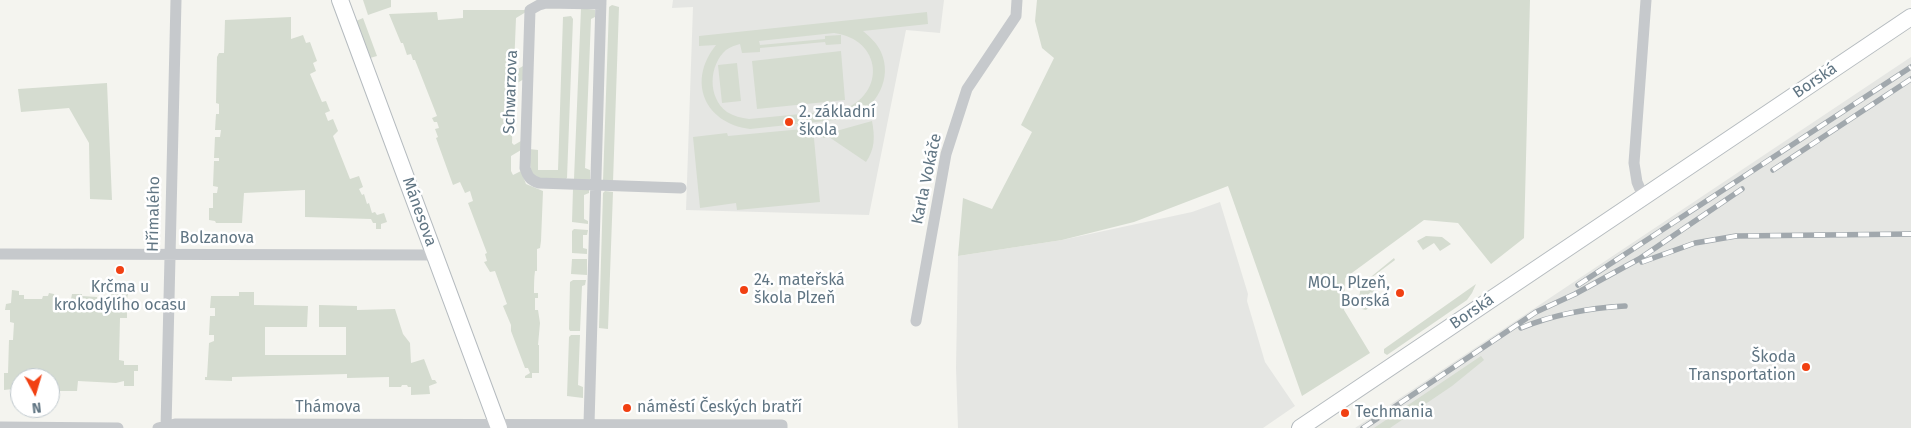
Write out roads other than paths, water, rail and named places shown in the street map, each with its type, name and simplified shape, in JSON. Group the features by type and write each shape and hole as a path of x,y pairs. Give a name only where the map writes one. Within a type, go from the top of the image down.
{"street":[{"name":"Hřímalého","path":"163,428 170,255 176,0"},
{"name":"Mánesova","path":"340,0 498,426"},
{"name":"Karla Vokáče","path":"916,320 946,154 967,89 1016,16 1017,0"},
{"path":"1644,196 1637,182 1634,163 1646,0"},
{"name":"Schwarzova","path":"589,424 596,186 601,2 546,3 530,10 525,168 527,176 539,183 596,186 681,188"},
{"name":"Borská","path":"1300,428 1911,17"},
{"name":"Bolzanova","path":"0,254 435,254"},
{"name":"Thámova","path":"163,428 174,424 498,426"},
{"path":"498,426 589,424 782,426"},
{"path":"0,427 118,428"}],"railway":[{"path":"1578,285 1911,67"},
{"path":"1773,170 1911,79"},
{"path":"1363,428 1536,312 1575,294 1639,259 1742,189"},
{"path":"1642,262 1695,243 1736,236 1911,234"},
{"path":"1521,328 1572,312 1625,306"}],"place":[{"name":"2. základní škola","path":"789,122"},
{"name":"Krčma u krokodýlího ocasu","path":"120,270"},
{"name":"24. mateřská škola Plzeň","path":"744,290"},
{"name":"MOL, Plzeň, Borská","path":"1400,293"},
{"name":"Škoda Transportation","path":"1806,367"},
{"name":"náměstí Českých bratří","path":"627,408"},
{"name":"Techmania","path":"1345,413"}]}
